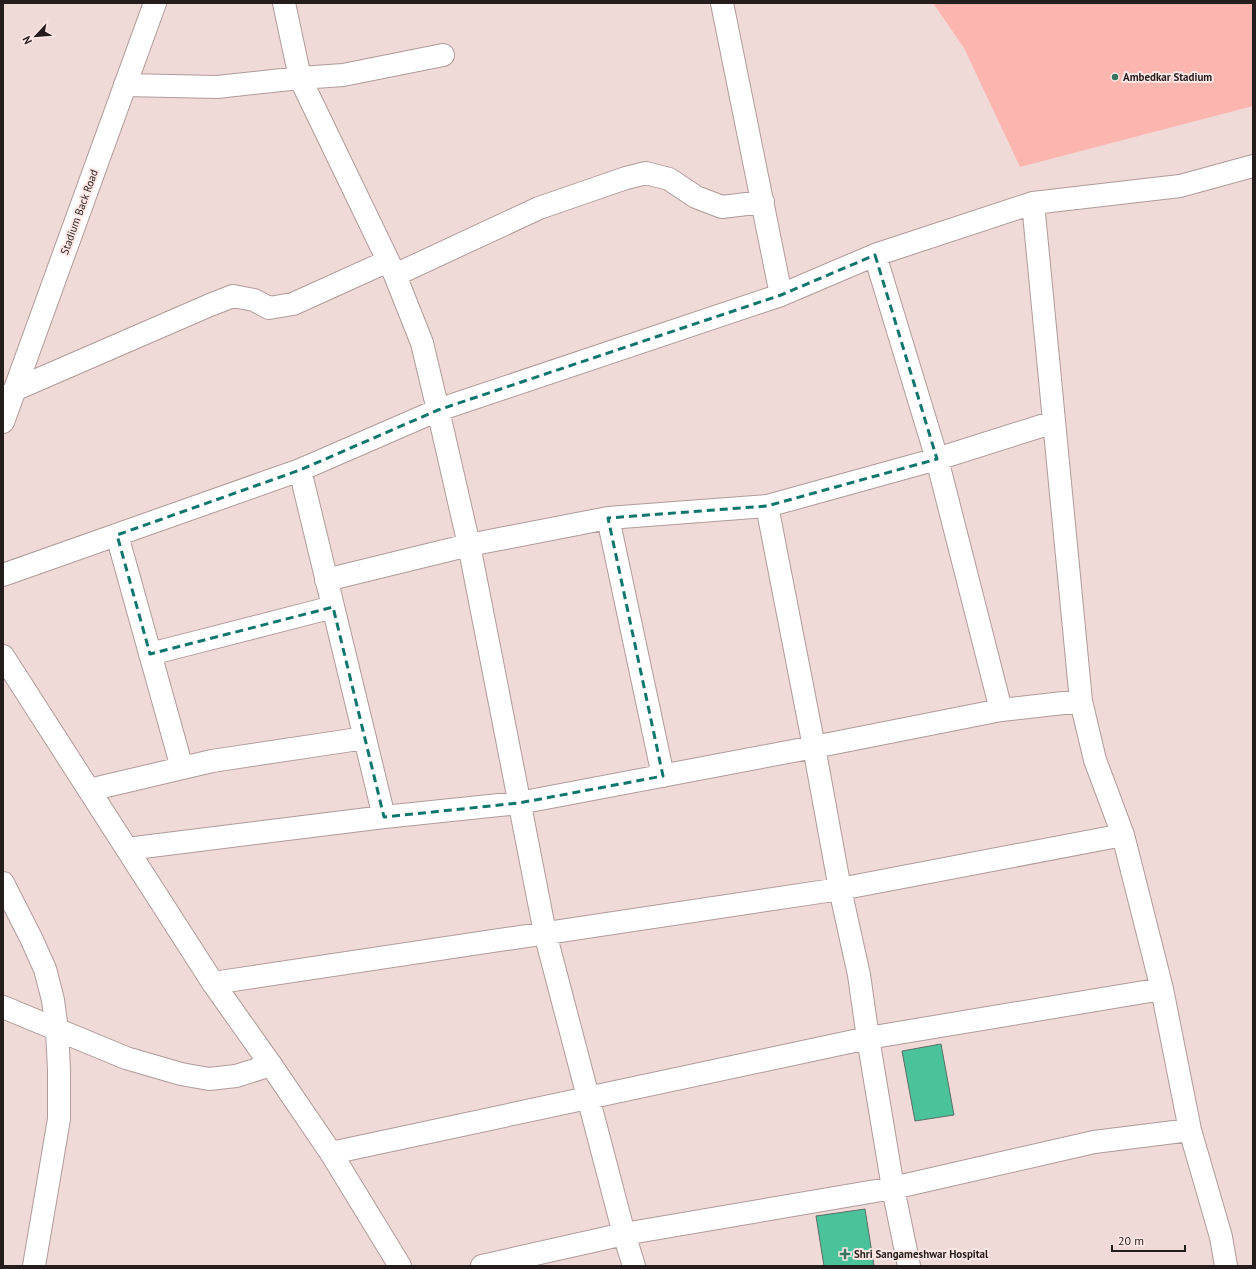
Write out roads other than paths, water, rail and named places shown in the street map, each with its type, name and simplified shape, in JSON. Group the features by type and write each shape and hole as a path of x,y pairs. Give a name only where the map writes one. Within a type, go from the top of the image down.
{"street":[{"name":"Stadium Back Road","path":"3,422 155,3"},
{"path":"284,3 300,78 392,268 422,343 469,545 546,933 624,1234 634,1266"},
{"path":"722,3 781,295"},
{"path":"125,85 218,87 343,75 443,55"},
{"path":"3,575 300,470 438,410 781,295 875,255 1033,203 1180,186 1253,166"},
{"path":"14,390 233,296 254,300 269,308 293,304 392,268 539,208 626,178 646,173 669,179 696,197 722,207 762,202"},
{"path":"1033,203 1081,701 1095,760 1123,834 1162,989 1190,1130 1221,1237 1226,1266"},
{"path":"875,255 937,460 1001,710"},
{"path":"326,580 469,545 608,518 767,506 937,460 1054,422"},
{"path":"300,470 384,817"},
{"path":"767,506 840,889 859,975 893,1188 909,1266"},
{"path":"608,518 663,776"},
{"path":"117,535 182,768"},
{"path":"150,654 333,607"},
{"path":"3,656 212,983 271,1065 331,1153 400,1266"},
{"path":"127,849 384,817 519,803 1001,710 1081,701"},
{"path":"89,790 212,761 365,738"},
{"path":"212,983 840,889 1123,834"},
{"path":"3,883 45,969 53,1000 56,1030 59,1070 59,1119 34,1266"},
{"path":"331,1153 868,1038 1162,989"},
{"path":"3,1007 126,1058 181,1074 209,1079 236,1076 271,1065"},
{"path":"482,1266 624,1234 893,1188 1094,1142 1190,1130"}],"place":[{"name":"Ambedkar Stadium","path":"1115,77"},
{"name":"Shri Sangameshwar Hospital","path":"845,1254"}]}
